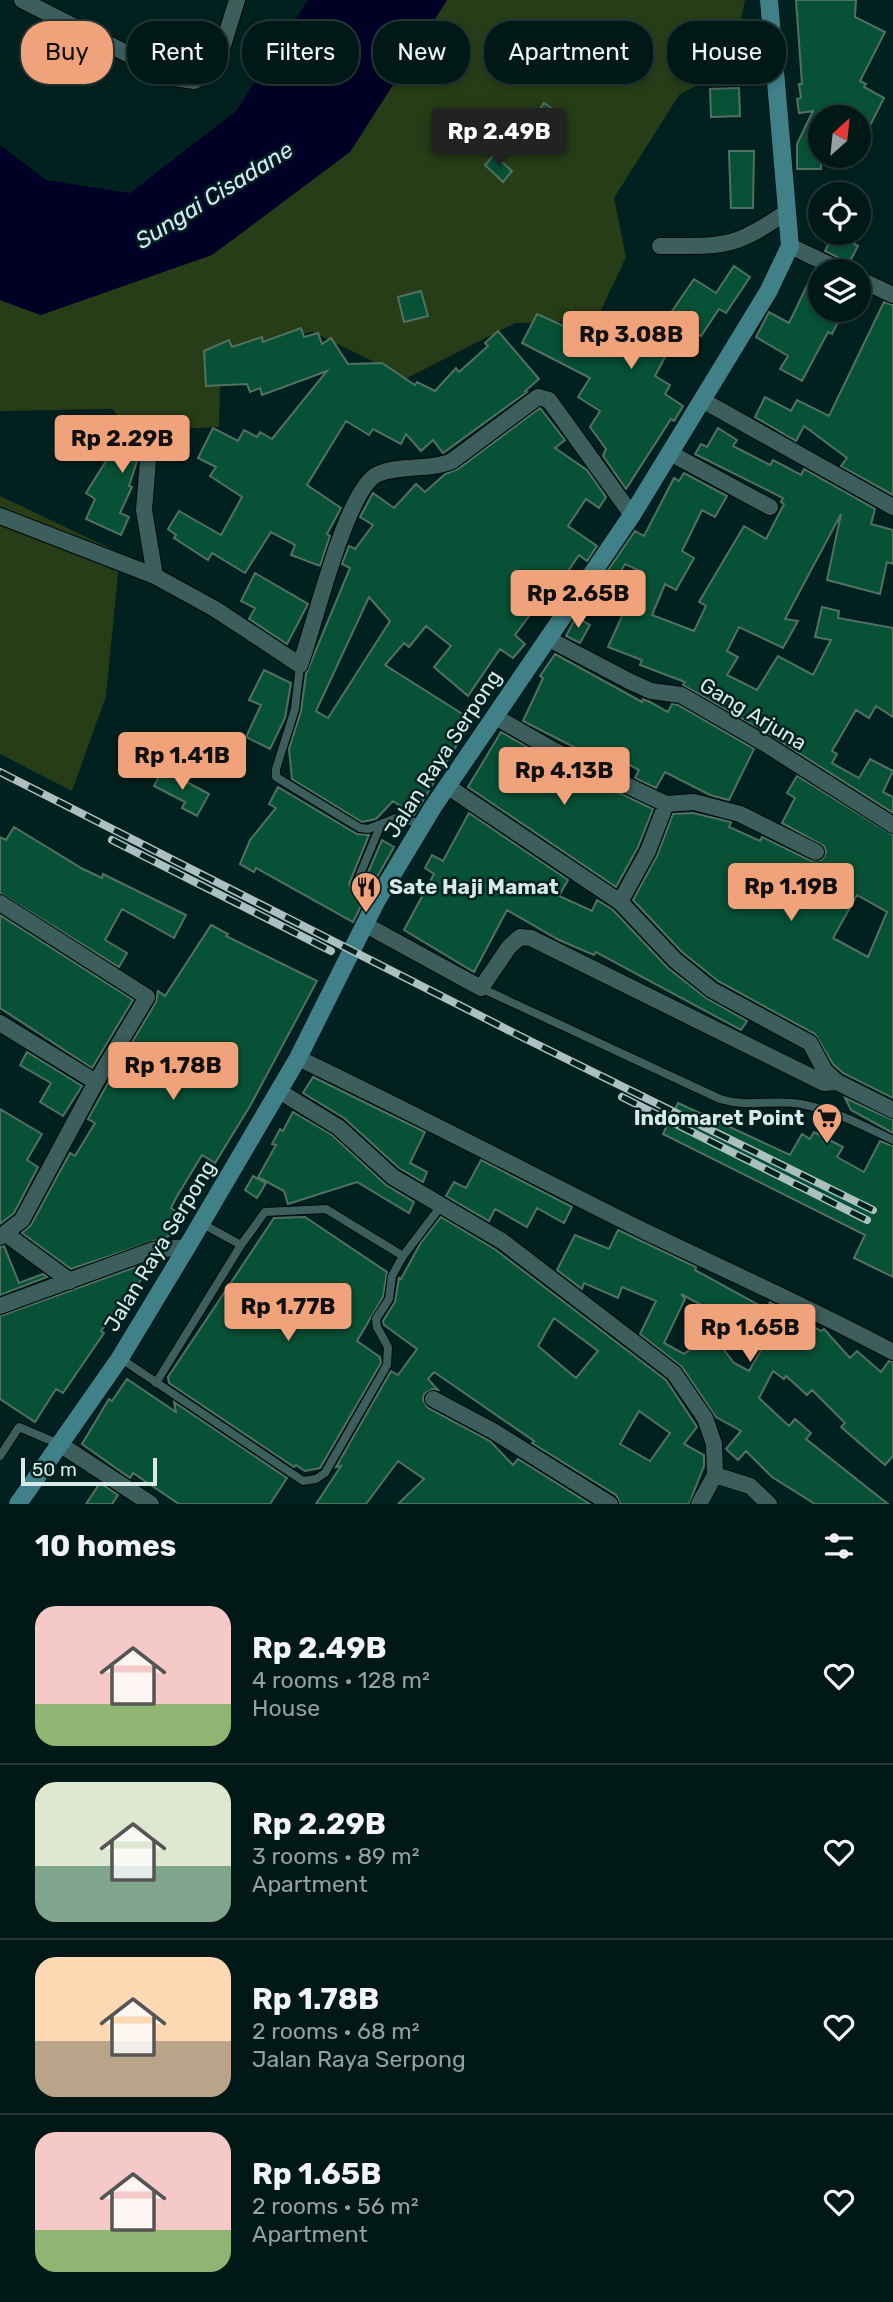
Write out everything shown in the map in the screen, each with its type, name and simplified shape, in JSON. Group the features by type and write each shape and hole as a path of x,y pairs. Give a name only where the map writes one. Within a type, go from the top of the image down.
{"main road":[{"name":"Jalan Raya Serpong","path":"18,1504 120,1358 187,1247 298,1058 364,924 423,824 632,515 768,292 790,246 769,0"}],"street":[{"path":"22,0 165,73 194,81 216,68 237,0"},
{"path":"660,246 724,246 751,237 788,211"},
{"path":"790,246 818,259"},
{"path":"871,285 893,295"},
{"path":"0,516 155,576 215,609 300,665 337,547 354,506 371,478 384,472 442,465 452,461 538,397 549,400 632,515"},
{"path":"702,400 893,507"},
{"path":"670,453 770,507"},
{"path":"148,460 145,510 155,576"},
{"name":"Gang Arjuna","path":"547,638 651,691 681,695 764,743 893,825"},
{"path":"494,716 553,750 666,804 694,802 740,814 816,852"},
{"path":"447,786 620,902 675,960 712,990 813,1045 825,1070 837,1082 893,1110"},
{"path":"620,902 648,851 666,804"},
{"path":"0,903 147,997 96,1082 22,1220 3,1235 70,1281"},
{"path":"364,924 481,988 509,947 520,937 531,938 824,1083 837,1082"},
{"path":"0,1023 96,1082"},
{"path":"298,1058 388,1100 579,1199 832,1320 893,1353"},
{"path":"279,1091 338,1127 393,1177 502,1241 674,1373 691,1394 711,1431 715,1475 699,1504"},
{"path":"0,1306 153,1251 187,1247"},
{"path":"433,1399 493,1431 610,1504"},
{"path":"61,1445 151,1504"},
{"path":"715,1475 750,1486 769,1504"}],"lane":[{"path":"300,665 295,709 276,777 359,828 368,829 401,817 423,824"},
{"path":"377,900 356,884 381,824"},
{"path":"481,988 719,1099 740,1105 800,1103 861,1125 893,1140"},
{"path":"120,1358 303,1481 320,1478 387,1365 388,1347 377,1327 376,1319 389,1299 392,1276 403,1256 442,1206"},
{"path":"156,1383 241,1245 265,1212 326,1209 403,1256"},
{"path":"201,1223 241,1245"},
{"path":"0,1456 19,1427 61,1445"}],"green space":[{"path":"447,0 745,0 741,21 667,21 667,84 699,84 679,95 614,198 626,257 596,321 515,323 407,378 313,332 221,348 219,427 132,431 112,409 0,411 0,300 41,315 350,152 393,84 470,84 470,21 434,21"},
{"path":"0,496 120,553 106,696 72,791 0,754"}],"water":[{"name":"Sungai Cisadane","path":"308,0 447,0 434,21 373,21 373,84 393,84 350,152 212,255 41,315 0,300 0,145 46,180 130,193 236,111 254,84 359,84 359,21 294,21"}],"building":[{"path":"796,0 856,0 855,17 885,32 860,81 866,84 864,87 884,98 872,122 872,105 808,105 808,112 799,113 797,99 801,98 799,84 802,84"},
{"path":"739,88 740,116 711,117 710,89"},
{"path":"544,103 562,115 547,137 529,126"},
{"path":"808,121 808,168 821,169 797,169 797,144"},
{"path":"729,151 754,151 753,208 731,208"},
{"path":"494,155 512,171 503,182 485,165"},
{"path":"828,245 858,246 851,259 841,259 825,251"},
{"path":"734,266 750,277 726,313 719,309 701,336 683,323 655,376 670,385 665,394 683,406 674,421 671,419 626,489 603,456 606,449 590,427 600,411 578,397 590,378 522,343 537,314 575,331 580,322 612,338 624,316 657,333 694,279 716,293"},
{"path":"808,284 808,322 838,322 832,334 828,332 802,381 780,369 788,356 756,337 769,312 789,323"},
{"path":"421,291 428,316 404,322 398,297"},
{"path":"884,302 893,305 893,495 841,466 847,458 804,426 796,441 755,417 765,397 791,411 797,400 829,416"},
{"path":"301,328 304,337 318,333 322,344 331,338 348,364 382,363 415,385 417,382 435,391 456,368 459,372 488,346 485,343 498,331 539,379 525,391 527,392 443,453 433,440 421,451 406,434 401,444 373,429 369,435 346,421 307,485 341,508 327,534 330,536 320,566 291,555 295,545 271,532 245,573 212,553 208,560 174,538 176,535 168,529 179,511 221,535 242,497 210,476 216,467 198,458 213,428 238,441 244,430 257,437 260,432 272,439 327,371 262,395 260,388 250,392 247,384 206,386 204,351 229,340 232,347 262,337 263,342"},
{"path":"540,408 565,440 555,448 587,470 606,497 599,508 586,499 568,526 597,546 587,561 579,555 543,608 538,604 515,635 525,644 513,658 500,649 468,696 434,667 451,646 426,626 409,647 404,643 385,665 472,720 414,815 393,801 376,819 362,822 292,779 289,749 301,711 306,674 350,568 342,564 349,546 355,549 373,525 360,517 373,493 394,508 416,484 425,492 445,474 458,469","holes":["369,597 390,621 328,718 316,711"]},
{"path":"145,426 178,438 169,460 150,450 142,450 139,455 129,486 132,487 120,513 129,517 121,535 86,519 95,499 86,493 106,461 97,455 107,438 122,444"},
{"path":"718,428 737,440 733,446 770,465 773,460 801,475 804,469 875,509 871,524 893,530 893,564 887,562 880,594 827,580 841,514 785,619 798,621 783,648 739,627 727,651 738,657 727,675 757,690 778,656 813,675 831,640 815,637 822,607 839,611 838,618 893,628 893,717 876,706 869,718 856,710 832,751 837,754 832,763 859,778 870,759 893,771 883,792 893,797 893,813 769,734 683,685 685,682 640,665 642,660 608,647 642,572 625,564 611,588 600,582 635,531 644,536 674,478 679,481 684,473 727,496 715,517 702,510 682,551 694,558 676,590 665,584 652,615 694,631 706,606 699,602 744,526 766,539 784,504 781,502 783,498 695,454 701,444 707,447"},
{"path":"255,573 308,604 287,644 249,619 255,608 241,601"},
{"path":"576,617 590,625 580,643 566,636"},
{"path":"555,654 642,702 643,699 668,712 672,704 678,705 754,749 729,800 710,795 665,772 656,788 635,778 639,770 613,756 609,765 523,721 543,678 540,676"},
{"path":"264,670 291,683 285,718 270,749 246,737 261,705 249,700"},
{"path":"501,732 548,759 653,809 638,847 616,887 468,787"},
{"path":"163,769 209,794 197,816 182,808 185,802 154,786"},
{"path":"797,776 893,835 893,1098 843,1073 833,1064 815,1034 718,981 682,952 633,900 657,856 673,814 693,813 731,822 729,827 760,841 762,837 811,861 822,860 826,852 824,846 782,823 795,798 787,793","holes":["857,895 887,912 868,957 833,938"]},
{"path":"278,787 357,834 369,835 349,884 354,893 364,900 353,922 256,868 254,872 240,864 250,840 276,808 269,804"},
{"path":"469,813 568,880 559,896 592,911 597,900 613,910 668,968 706,998 747,1021 741,1030 596,952 594,955 559,940 507,910 474,972 404,930 434,874 425,868 432,855 443,861"},
{"path":"14,827 83,869 102,878 103,874 186,915 174,938 122,909 105,940 127,953 119,967 0,893 0,837 6,840"},
{"path":"382,840 394,847 371,888 363,884"},
{"path":"0,915 133,1000 92,1068 0,1008"},
{"path":"211,925 228,934 226,936 317,981 250,1106 215,1163 202,1155 176,1198 171,1208 181,1215 169,1236 71,1269 22,1233 31,1225 70,1153 75,1156 95,1123 88,1119 114,1072 132,1082 149,1054 131,1044 156,1002 158,991 165,996"},
{"path":"27,1052 82,1086 63,1116 40,1102 51,1083 20,1065"},
{"path":"313,1077 425,1132 410,1163 427,1172 423,1182 399,1168 344,1118 303,1093"},
{"path":"845,1098 893,1120 893,1133 851,1110"},
{"path":"678,1103 790,1155 802,1134 810,1139 814,1132 843,1147 837,1157 864,1172 880,1141 893,1146 893,1277 854,1258 865,1235 663,1134"},
{"path":"0,1109 42,1134 27,1160 38,1167 14,1213 0,1224"},
{"path":"293,1112 332,1135 386,1185 414,1202 409,1213 357,1182 288,1204 284,1191 258,1177 276,1145 272,1144 280,1129 283,1131"},
{"path":"481,1160 572,1207 564,1223 537,1208 527,1227 495,1209 489,1221 446,1196 454,1182 466,1188"},
{"path":"253,1176 266,1183 257,1198 245,1190"},
{"path":"305,1217 387,1272 383,1297 357,1341 380,1357 381,1363 320,1468 305,1471 296,1465 294,1467 169,1383 168,1377 274,1218"},
{"path":"441,1217 496,1250 666,1380 697,1427 684,1444 704,1455 704,1466 689,1504 620,1504 616,1495 532,1443 534,1441 434,1372 428,1379 438,1390 432,1389 424,1394 423,1400 428,1408 490,1441 513,1465 518,1459 590,1504 398,1504 424,1479 398,1461 366,1504 316,1504 341,1466 336,1467 391,1371 398,1375 417,1349 384,1325 383,1321 395,1302 399,1278 401,1279 420,1244","holes":["554,1318 598,1351 576,1378 538,1346","639,1411 670,1433 650,1461 620,1444"]},
{"path":"618,1230 696,1267 695,1270 766,1309 770,1302 821,1331 824,1329 850,1358 857,1351 881,1372 889,1361 893,1362 893,1456 885,1465 841,1427 845,1423 812,1390 807,1395 786,1376 784,1379 773,1371 759,1398 789,1426 795,1419 811,1433 806,1439 888,1504 815,1504 772,1477 746,1451 738,1460 726,1449 741,1431 716,1417 682,1367 640,1334 656,1301 622,1287 618,1298 584,1283 582,1289 557,1270 575,1235 609,1249","holes":["681,1294 767,1340 749,1371 734,1363 711,1333 684,1354 664,1343 685,1299"]},
{"path":"4,1246 19,1283 43,1274 47,1277 0,1295 0,1247"},
{"path":"147,1263 151,1267 101,1331 104,1333 63,1393 56,1389 35,1422 0,1399 0,1316"},
{"path":"127,1379 176,1412 174,1402 287,1478 270,1504 179,1504 133,1473 130,1478 82,1444 109,1399 112,1401"},
{"path":"100,1483 118,1495 112,1504 86,1504"}],"railway":[{"path":"0,772 524,1038 873,1210"},
{"path":"112,840 331,951"},
{"path":"622,1097 867,1220"}],"place":[{"name":"Sate Haji Mamat","path":"366,914"},
{"name":"Indomaret Point","path":"827,1145"}]}
